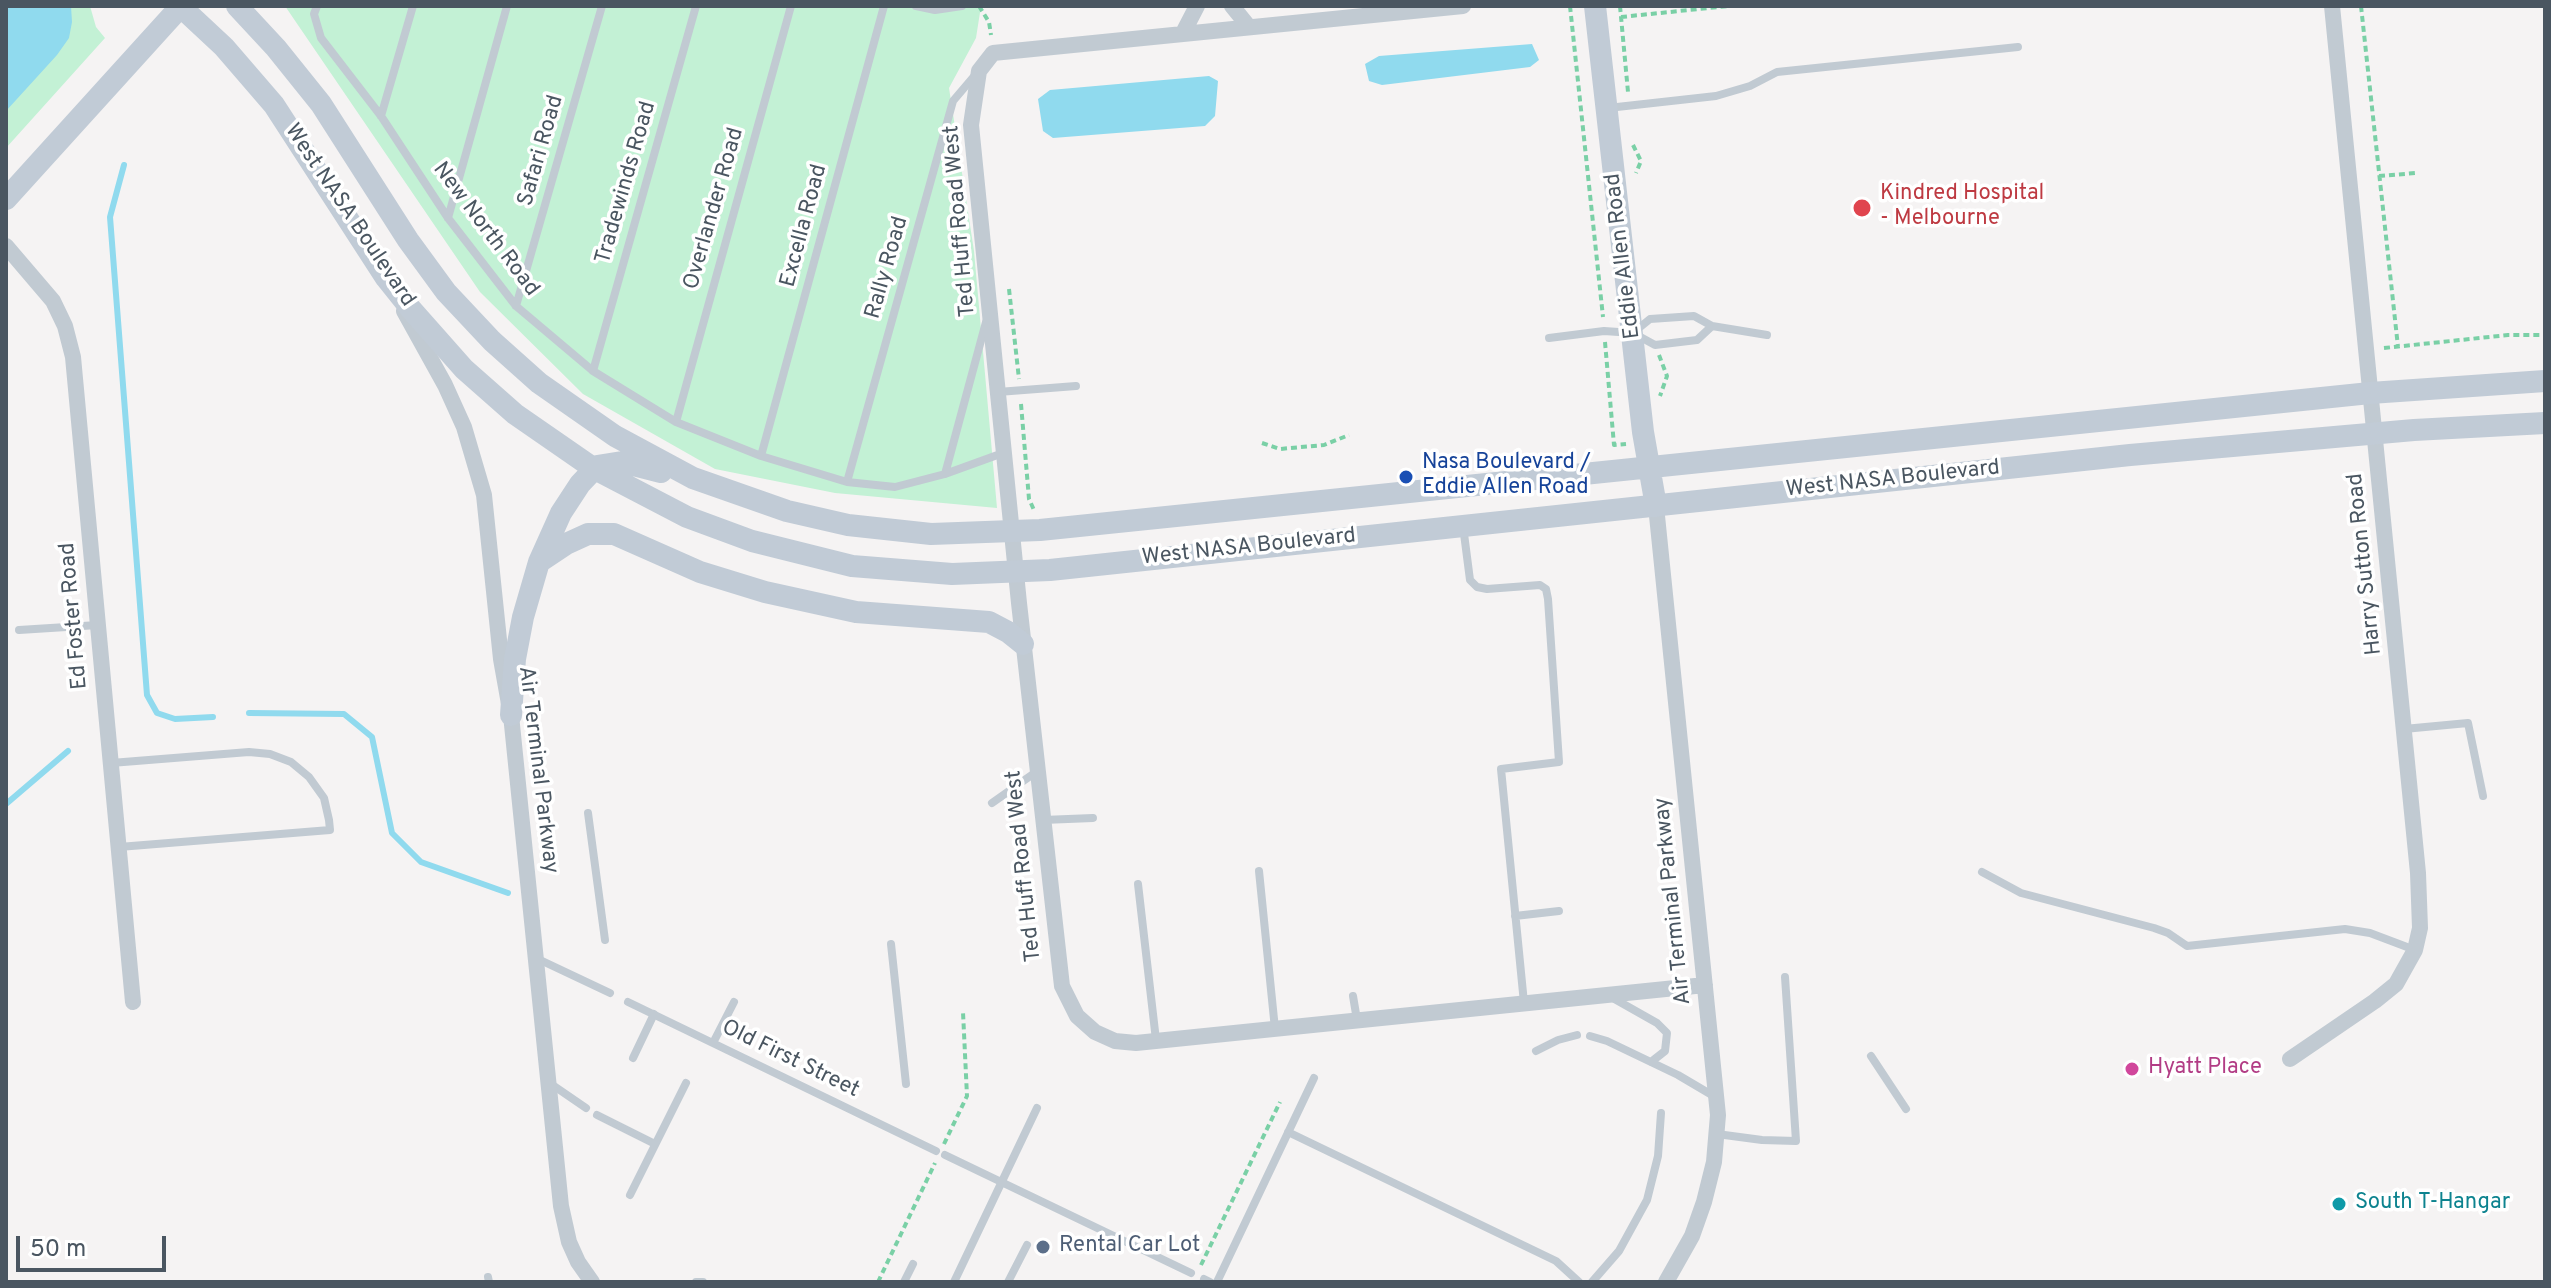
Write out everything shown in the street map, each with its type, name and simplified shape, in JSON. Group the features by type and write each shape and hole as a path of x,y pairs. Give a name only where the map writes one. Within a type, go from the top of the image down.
{"main road":[{"name":"West NASA Boulevard","path":"181,6 224,47 274,105 386,278 445,349 492,395 538,432 636,493 720,530 820,560 852,566 917,572 1016,572 2130,455 2376,433 2545,423"},
{"path":"6,199 181,6"},
{"name":"West NASA Boulevard","path":"237,6 300,76 341,133 426,267 468,317 539,383 615,436 669,466 723,490 817,519 877,530 959,535 1011,524 1648,467 2370,393 2545,381"},
{"name":"Eddie Allen Road","path":"1595,6 1648,467 1656,506"},
{"path":"511,715 518,637 539,562 561,513 593,468 622,462 723,490"},
{"path":"539,562 588,534 614,534 700,572 765,592 856,612 989,622 1023,644"}],"street":[{"path":"1183,33 1197,6"},
{"path":"1232,6 1249,27"},
{"path":"979,71 993,53 1382,10 1463,6"},
{"name":"Harry Sutton Road","path":"2290,1059 2386,993 2404,973 2415,950 2420,928 2376,433 2332,6"},
{"name":"Ted Huff Road West","path":"979,71 971,125 1057,963 1066,997 1085,1024 1106,1037 1126,1043 1705,985"},
{"name":"Ed Foster Road","path":"6,246 53,301 70,341 133,1002"},
{"name":"Air Terminal Parkway","path":"386,278 445,385 473,451 484,495 538,959 565,1230 578,1262 592,1282"},
{"name":"Air Terminal Parkway","path":"1656,506 1717,1098 1717,1134 1710,1183 1699,1220 1666,1282"}],"lane":[{"name":"New North Road","path":"317,6 314,14 321,38 381,116 448,218 516,306 593,371 676,422 761,456 847,482 895,487 945,474 1004,453"},
{"path":"381,116 413,6"},
{"path":"448,218 507,6"},
{"name":"Safari Road","path":"516,306 602,6"},
{"name":"Tradewinds Road","path":"593,371 696,6"},
{"name":"Overlander Road","path":"676,422 791,6"},
{"name":"Excella Road","path":"761,456 884,6"},
{"path":"916,6 935,10 962,6"},
{"path":"1607,108 1716,96 1750,86 1777,72 2018,47"},
{"name":"Rally Road","path":"847,482 953,101 979,71"},
{"path":"945,474 990,305"},
{"path":"1633,333 1650,319 1694,316 1712,326 1767,335"},
{"path":"1549,338 1604,331 1633,333 1655,345 1697,340 1712,326"},
{"path":"998,392 1076,386"},
{"path":"1463,525 1470,580 1477,587 1540,585 1546,589 1548,599 1559,762 1501,769 1524,1003"},
{"path":"19,630 98,625"},
{"path":"2404,729 2468,723 2483,796"},
{"path":"111,763 249,752 270,754 291,762 309,777 324,798 330,830 119,847"},
{"path":"992,803 1037,772"},
{"path":"588,813 605,940"},
{"path":"1042,820 1093,818"},
{"path":"1259,871 1275,1029"},
{"path":"1982,872 2021,893 2154,928 2187,946 2345,929 2370,933 2415,950"},
{"path":"1138,884 1156,1041"},
{"path":"1515,916 1559,911"},
{"path":"891,944 906,1084"},
{"path":"538,959 610,993"},
{"path":"1717,1134 1796,1141 1785,977"},
{"path":"1607,995 1657,1023 1667,1033 1665,1051 1651,1062"},
{"path":"1353,996 1357,1021"},
{"name":"Old First Street","path":"628,1002 1200,1278"},
{"path":"713,1043 734,1002"},
{"path":"633,1058 654,1014"},
{"path":"1536,1051 1577,1035"},
{"path":"1590,1036 1651,1062 1717,1098"},
{"path":"1871,1056 1906,1109"},
{"path":"1217,1282 1314,1078"},
{"path":"550,1083 586,1108"},
{"path":"630,1195 686,1083"},
{"path":"954,1282 1037,1108"},
{"path":"1592,1282 1619,1251 1647,1200 1658,1156 1661,1113"},
{"path":"597,1115 655,1144"},
{"path":"1288,1132 1556,1261 1579,1282"},
{"path":"1008,1282 1027,1245"},
{"path":"904,1282 913,1264"},
{"path":"696,1282 703,1282"}],"path":[{"path":"979,6 989,22 993,53"},
{"path":"1570,6 1614,445 1632,443"},
{"path":"1621,17 1728,6"},
{"path":"2361,6 2398,347"},
{"path":"2379,176 2416,173"},
{"path":"1009,289 1029,499 1035,511 1011,524"},
{"path":"2366,350 2508,335 2545,335"},
{"path":"1262,443 1280,449 1324,445 1349,435"},
{"path":"1200,1278 1280,1102"}],"green space":[{"path":"6,6 90,6 96,27 105,38 6,148"},
{"path":"285,6 981,6 976,38 949,88 974,251 997,508 835,493 715,469 583,394 480,292"}],"water":[{"path":"6,6 71,6 72,22 69,38 57,55 6,111"},
{"path":"1532,44 1539,60 1530,67 1382,85 1369,81 1365,64 1379,56"},
{"path":"1209,76 1218,81 1215,116 1205,126 1053,138 1043,131 1038,99 1050,90"}],"waterway":[{"path":"124,165 110,217 147,695 157,713 175,719 213,717"},
{"path":"249,713 344,714 372,737 392,833 421,862 508,893"},
{"path":"6,804 68,751"}],"place":[{"name":"Kindred Hospital - Melbourne","path":"1862,208"},
{"name":"Nasa Boulevard / Eddie Allen Road","path":"1406,477"},
{"name":"Hyatt Place","path":"2132,1069"},
{"name":"South T-Hangar","path":"2339,1204"},
{"name":"Rental Car Lot","path":"1043,1247"}]}
